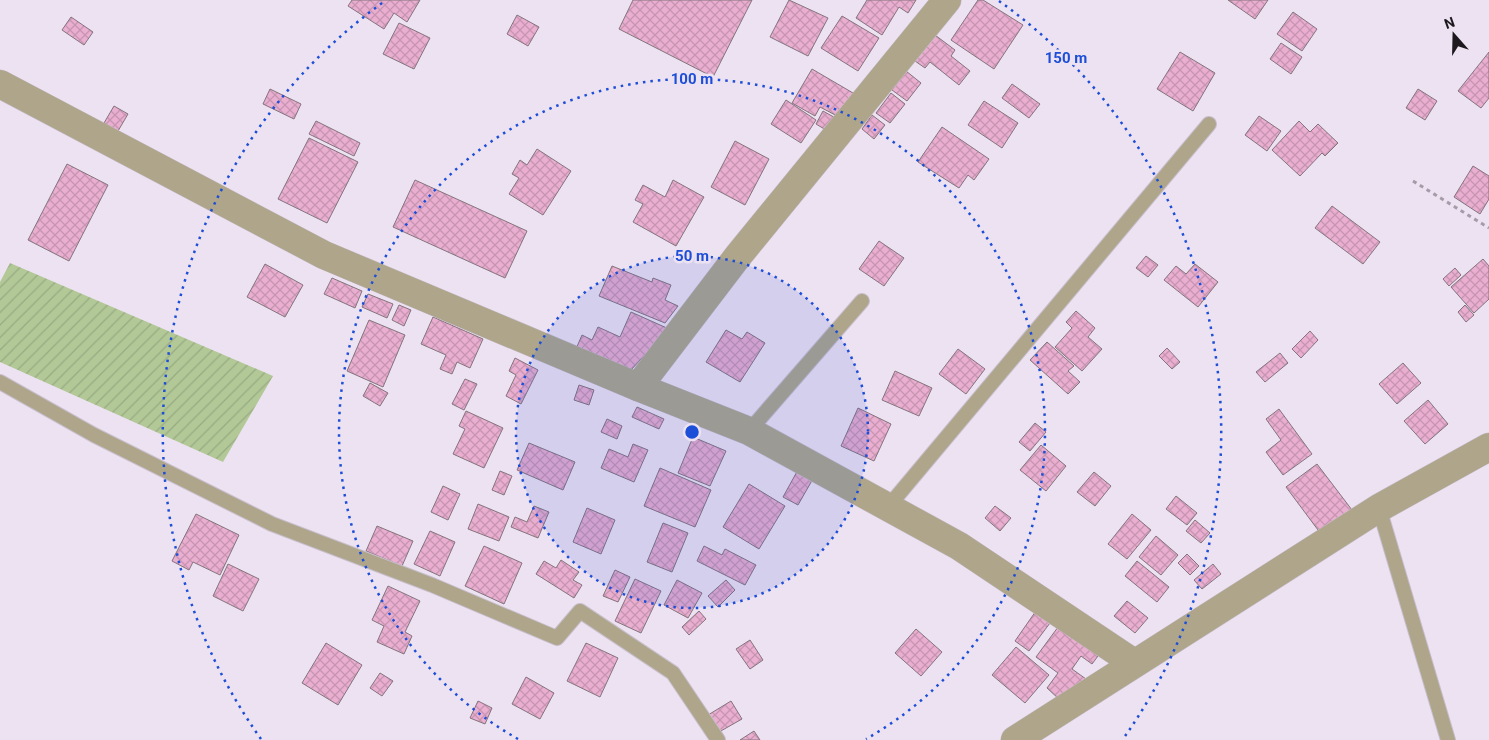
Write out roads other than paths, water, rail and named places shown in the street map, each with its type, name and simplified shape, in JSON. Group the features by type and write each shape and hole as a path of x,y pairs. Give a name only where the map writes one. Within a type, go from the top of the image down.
{"street":[{"path":"638,387 738,256 947,0"},
{"path":"0,84 324,254 638,387 749,431 959,546 1134,663"},
{"path":"1015,740 1380,508 1489,447"}],"lane":[{"path":"888,507 1209,124"},
{"path":"749,431 862,301"},
{"path":"0,382 94,435 272,524 432,585 557,638 580,611 673,673 718,740"},
{"path":"1380,508 1448,740"}]}
